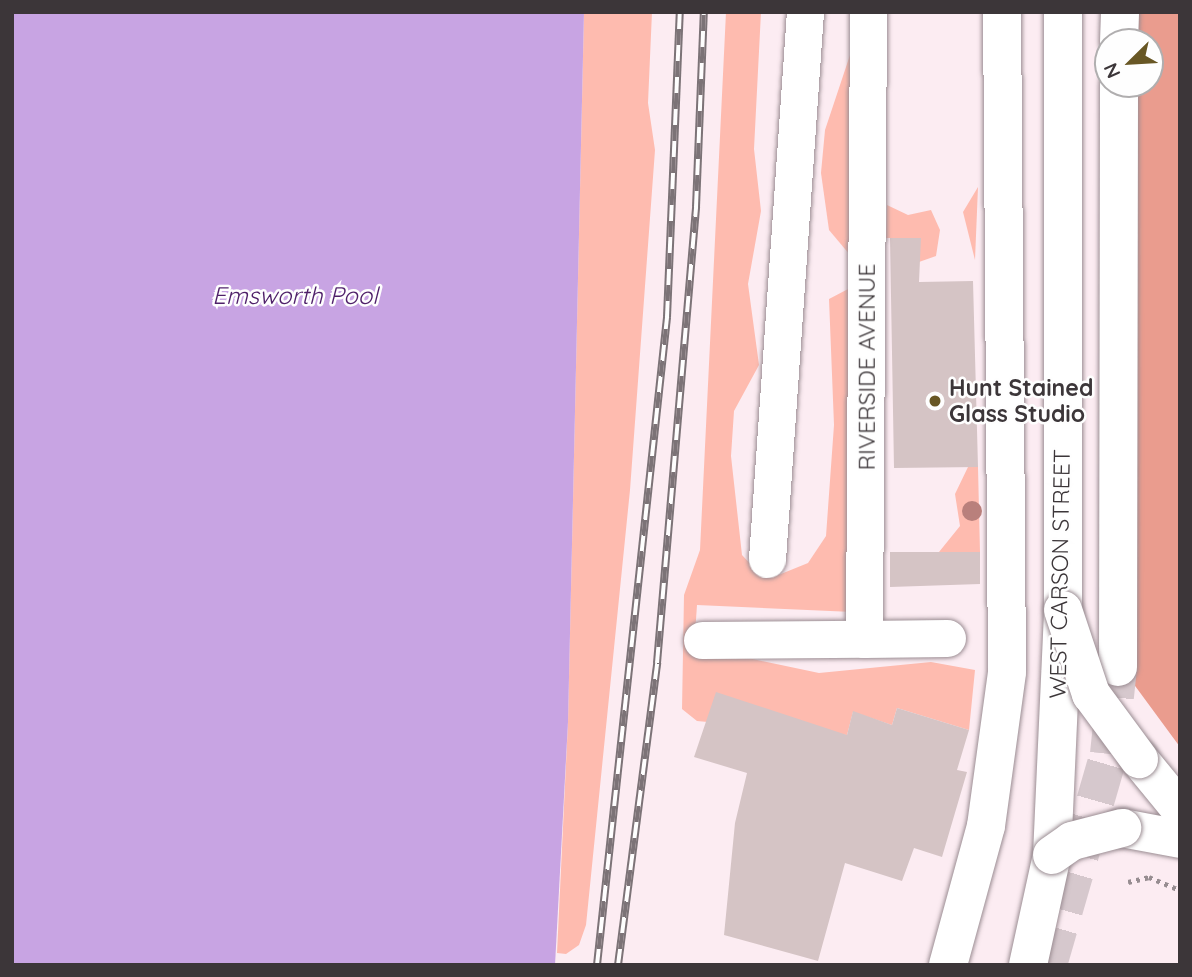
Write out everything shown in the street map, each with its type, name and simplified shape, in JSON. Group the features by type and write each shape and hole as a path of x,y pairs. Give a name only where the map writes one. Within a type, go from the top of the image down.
{"main road":[{"path":"947,965 986,826 1007,672 1002,12"},
{"name":"WEST CARSON STREET","path":"1028,965 1052,855 1063,610 1063,12"},
{"path":"1118,667 1119,98"},
{"path":"1063,610 1091,694 1180,809"},
{"path":"1052,855 1072,841 1122,828 1180,839"}],"street":[{"path":"767,559 805,12"},
{"name":"RIVERSIDE AVENUE","path":"864,639 869,12"},
{"path":"702,640 947,638"}],"path":[{"path":"1128,882 1150,877 1180,890"}],"shaded area":[{"path":"584,12 652,12 648,103 655,150 630,490 586,925 579,945 566,954 557,953 568,722"},
{"path":"726,12 761,12 754,149 761,211 748,284 759,365 734,411 731,456 742,555 759,573 776,576 808,563 826,536 834,425 829,299 850,288 853,612 697,605 695,634 748,658 819,673 931,662 975,670 969,730 897,708 892,725 853,712 847,735 697,721 682,709 684,595 700,550"},
{"path":"1128,12 1180,12 1180,747 1130,679 1128,98 1164,98 1164,28 1128,28"},
{"path":"851,52 850,255 829,230 821,173 825,130"},
{"path":"978,187 975,260 963,212"},
{"path":"887,205 908,215 931,210 940,230 936,256 919,262 920,238 886,238"},
{"path":"968,467 978,467 980,552 939,552 960,526 955,494"}],"water":[{"name":"Emsworth Pool","path":"12,12 584,12 568,722 555,965 12,965"}],"building":[{"name":"Hunt Stained Glass Studio","path":"890,238 921,238 919,282 973,281 978,467 894,468"},
{"path":"890,552 980,552 980,584 890,587"},
{"path":"716,692 847,735 853,711 892,725 897,708 969,730 957,770 967,772 942,857 914,848 902,881 845,863 818,961 724,935 735,823 747,773 694,757"}],"tunnel":[{"path":"1048,965 1109,754 1118,667"}],"railway":[{"path":"597,965 667,317 680,12"},
{"path":"618,965 657,663 696,207 704,12"}],"place":[{"name":"Hunt Stained Glass Studio","path":"935,401"}]}
